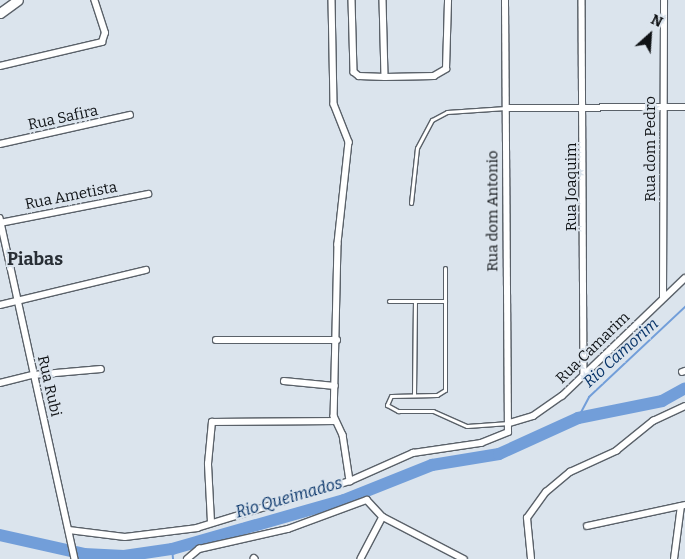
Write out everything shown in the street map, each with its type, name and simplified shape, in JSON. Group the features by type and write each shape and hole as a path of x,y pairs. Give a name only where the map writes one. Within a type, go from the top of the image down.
{"street":[{"path":"0,13 18,0"},
{"path":"0,66 102,42 105,33 94,0"},
{"path":"332,0 334,104 350,142 338,244 335,421 343,435 350,481"},
{"path":"352,0 354,72 385,77 434,76 446,69 448,0"},
{"path":"383,0 385,77"},
{"name":"Rua dom Antonio","path":"505,0 510,423"},
{"name":"Rua Joaquim","path":"582,0 585,108 584,375"},
{"name":"Rua dom Pedro","path":"663,297 664,0"},
{"path":"506,108 685,107"},
{"name":"Rua Safira","path":"0,144 130,116"},
{"name":"Rua Ametista","path":"0,222 148,194"},
{"name":"Rua Rubi","path":"0,222 19,301 33,375 71,538 74,559"},
{"path":"0,305 146,270"},
{"name":"Rua Camarim","path":"510,423 540,412 584,375 663,297 685,278"},
{"path":"216,340 337,340"},
{"path":"0,384 33,375 101,369"},
{"path":"284,381 335,386"},
{"path":"531,559 527,518 546,492 570,472 616,451 675,409 685,406"},
{"path":"211,522 208,464 212,422 335,421"},
{"path":"69,530 139,537 211,522 350,481 413,453 504,437 510,423"},
{"path":"187,559 199,550 288,529 364,501 372,503 383,517 464,559"},
{"path":"587,526 683,505 674,559"},
{"path":"361,559 383,517"}],"lane":[{"path":"411,203 417,148 432,120 447,112 506,108"},
{"path":"445,268 446,387 437,395 391,396 388,405 398,411 433,411 467,426 510,423"},
{"path":"389,301 446,301"},
{"path":"414,395 415,301"}],"waterway":[{"name":"Rio Camorim","path":"578,418 589,397 685,307"},
{"name":"Rio Queimados","path":"0,535 84,554 124,556 172,549 344,500 432,465 499,454 578,418 662,401 685,388"},
{"path":"172,549 173,559"}],"district":[{"name":"Piabas","path":"35,259"}]}
